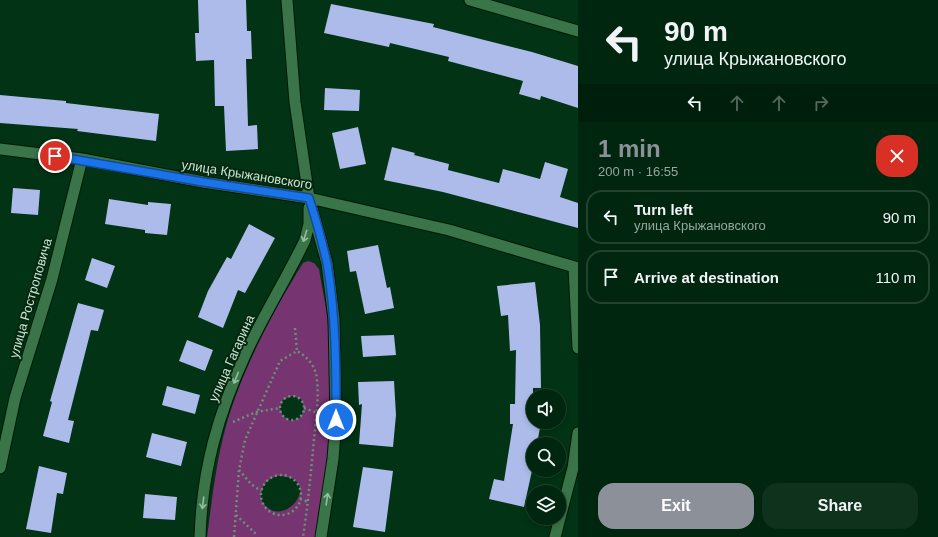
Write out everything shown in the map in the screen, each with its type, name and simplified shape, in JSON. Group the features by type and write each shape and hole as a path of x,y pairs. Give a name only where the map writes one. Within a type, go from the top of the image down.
{"street":[{"name":"улица Гагарина","path":"287,0 295,102 309,198 323,246 331,292 336,362 336,420 333,459 321,537"},
{"path":"470,0 578,31"},
{"name":"улица Крыжановского","path":"0,149 82,160 203,182 309,198 449,230 576,267"},
{"name":"улица Ростроповича","path":"0,468 15,398 52,279 82,160"},
{"name":"улица Гагарина","path":"200,537 209,455 218,424 246,353 305,240 309,224 309,198"},
{"path":"576,267 578,348"},
{"path":"555,537 573,468 578,433"}],"path":[{"path":"295,328 297,351"},
{"path":"297,351 307,357 314,368 317,380 316,412 308,502 303,537"},
{"path":"234,537 239,470 245,440 256,412 280,361 297,351"},
{"path":"292,396 301,399 304,408 300,417 291,420 282,416 280,408 283,400 292,396"},
{"path":"218,424 226,425 256,412 280,408"},
{"path":"304,408 336,420"},
{"path":"239,470 250,484 261,491"},
{"path":"277,476 285,476 293,480 298,486 300,494 299,502 295,509 288,514 274,514 264,506 261,498 261,491 264,484 269,479 277,476"},
{"path":"236,515 256,534"}],"shaded area":[{"path":"308,261 314,263 319,269 328,327 330,380 329,432 324,485 316,537 207,537 220,453 232,405 249,363 269,321 303,263","holes":["292,396 301,399 304,408 301,417 291,421 283,416 280,408 283,400","277,476 292,479 299,485 300,493 296,502 288,508 279,511 269,509 261,499 262,490 265,484 270,479"]}],"building":[{"path":"198,0 246,0 247,31 251,31 252,59 246,59 248,126 257,125 258,149 226,151 224,106 215,106 214,60 196,61 195,33 199,33"},
{"path":"331,4 434,24 433,27 532,52 578,66 578,108 541,96 540,100 519,94 523,81 448,61 449,57 390,43 389,47 324,33"},
{"path":"325,88 360,90 359,111 324,110"},
{"path":"0,95 66,101 66,103 159,114 156,141 77,131 78,129 0,123"},
{"path":"358,127 366,164 340,169 332,133"},
{"path":"392,147 415,153 414,155 449,164 448,170 499,183 503,169 540,179 545,162 568,169 560,197 578,203 578,228 443,192 384,180"},
{"path":"13,188 40,190 38,215 11,213"},
{"path":"109,199 148,205 148,202 171,204 167,235 145,233 145,230 105,224"},
{"path":"249,224 275,238 245,293 238,290 223,328 198,317 208,291 227,257 231,259"},
{"path":"378,245 387,288 390,287 394,308 365,314 356,271 350,272 347,251"},
{"path":"92,258 115,266 107,288 85,280"},
{"path":"535,282 540,325 541,388 526,389 526,429 540,429 538,437 526,437 526,477 531,477 529,485 526,485 524,507 489,499 494,479 504,481 513,424 510,424 510,404 515,404 516,350 510,351 508,315 501,316 497,286"},
{"path":"78,303 104,310 98,331 91,330 68,420 74,421 69,443 43,436 52,402 50,401"},
{"path":"394,335 396,355 363,357 361,336"},
{"path":"187,340 213,350 205,371 179,361"},
{"path":"394,381 396,415 393,447 359,444 362,404 359,405 358,382"},
{"path":"167,386 200,395 195,414 162,405"},
{"path":"152,433 187,442 181,466 146,457"},
{"path":"39,466 67,473 63,494 57,493 51,533 26,529"},
{"path":"363,467 393,471 385,532 353,527"},
{"path":"145,494 177,497 175,520 143,518"}],"route":[{"path":"55,156 203,182 309,198 325,255 331,292 336,362 336,420"}]}
